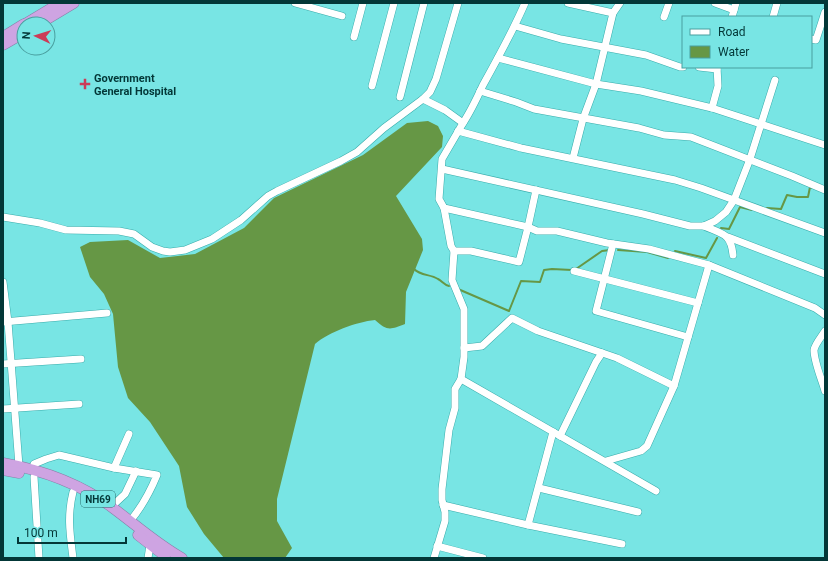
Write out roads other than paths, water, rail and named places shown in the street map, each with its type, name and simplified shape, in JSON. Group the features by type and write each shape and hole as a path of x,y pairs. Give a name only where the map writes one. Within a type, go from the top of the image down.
{"highway":[{"path":"38,16 60,3"},
{"path":"52,16 74,3"},
{"path":"3,37 16,29"},
{"path":"3,45 16,38"},
{"name":"NH69","path":"3,463 19,466 109,511 168,558"},
{"name":"NH69","path":"3,470 34,474 76,485 111,507 169,551 182,558"}],"street":[{"path":"295,3 342,16"},
{"path":"354,37 363,3"},
{"path":"372,86 394,3"},
{"path":"400,97 424,3"},
{"path":"3,217 40,223 66,230 119,231 134,234 152,247 170,252 185,250 212,239 240,220 268,196 357,152 384,128 424,99 430,92 436,79 458,3"},
{"path":"434,558 446,521 442,489 449,430 456,390 461,379 464,348 464,309 452,280 454,251 451,246 444,208 440,199 442,159 472,108 515,26 525,3"},
{"path":"568,3 585,4 613,13"},
{"path":"573,158 583,119 596,84 613,13 620,3"},
{"path":"664,17 669,3"},
{"path":"715,3 734,10"},
{"path":"773,16 777,3"},
{"path":"812,39 816,40 825,12"},
{"path":"515,26 561,39 646,56 682,66"},
{"path":"498,58 596,84 641,91 712,108 825,146"},
{"path":"712,108 718,86 717,68"},
{"path":"442,169 690,226 704,226 715,221 726,212 734,200 750,160 775,80"},
{"path":"480,91 534,109 639,128 664,135 691,137 825,190"},
{"path":"424,99 445,110 463,123"},
{"path":"458,131 521,148 675,180 825,233"},
{"path":"454,251 471,251 519,262 536,190"},
{"path":"444,208 528,227 538,231 557,231 613,244 649,249 709,265 815,308 825,315"},
{"path":"704,226 728,237 825,274"},
{"path":"728,237 732,245 733,255"},
{"path":"613,244 596,311 688,337"},
{"path":"606,462 641,451 647,446 674,386 709,265"},
{"path":"574,271 698,303"},
{"path":"3,282 5,322 11,363 19,466"},
{"path":"5,322 107,312"},
{"path":"464,348 482,346 512,318 538,331 617,358 674,386"},
{"path":"825,331 814,350 825,391"},
{"path":"560,436 596,362 602,353"},
{"path":"3,364 81,359"},
{"path":"461,379 656,491"},
{"path":"3,409 79,404"},
{"path":"528,525 553,432"},
{"path":"114,468 129,434"},
{"path":"39,558 34,464 46,459 59,455 114,468 157,475 148,495 130,521"},
{"path":"111,507 125,494 136,471"},
{"path":"539,488 638,512"},
{"path":"73,492 70,507 70,531 73,558"},
{"path":"443,505 528,525 622,544"},
{"path":"148,558 150,545"},
{"path":"437,546 483,558"}],"water":[{"path":"428,121 438,126 443,136 442,147 396,196 422,239 423,250 406,292 405,324 392,328 386,328 375,320 368,321 351,325 328,335 315,344 277,499 277,521 292,548 285,558 224,558 204,534 187,507 179,466 150,422 128,398 118,367 113,314 104,294 90,277 80,247 90,242 128,240 160,258 195,254 244,228 274,198 363,155 407,123"}],"waterway":[{"path":"767,208 781,209 787,195 808,197 810,187 812,188"},
{"path":"721,228 729,229 740,207 752,210"},
{"path":"675,251 706,258 717,238"},
{"path":"576,269 602,251 610,250"},
{"path":"618,250 647,252 668,258"},
{"path":"414,269 420,273 435,277 449,286"},
{"path":"458,289 509,311 521,281 540,282 544,270 572,270"}],"place":[{"name":"Government General Hospital","path":"85,84"}]}
